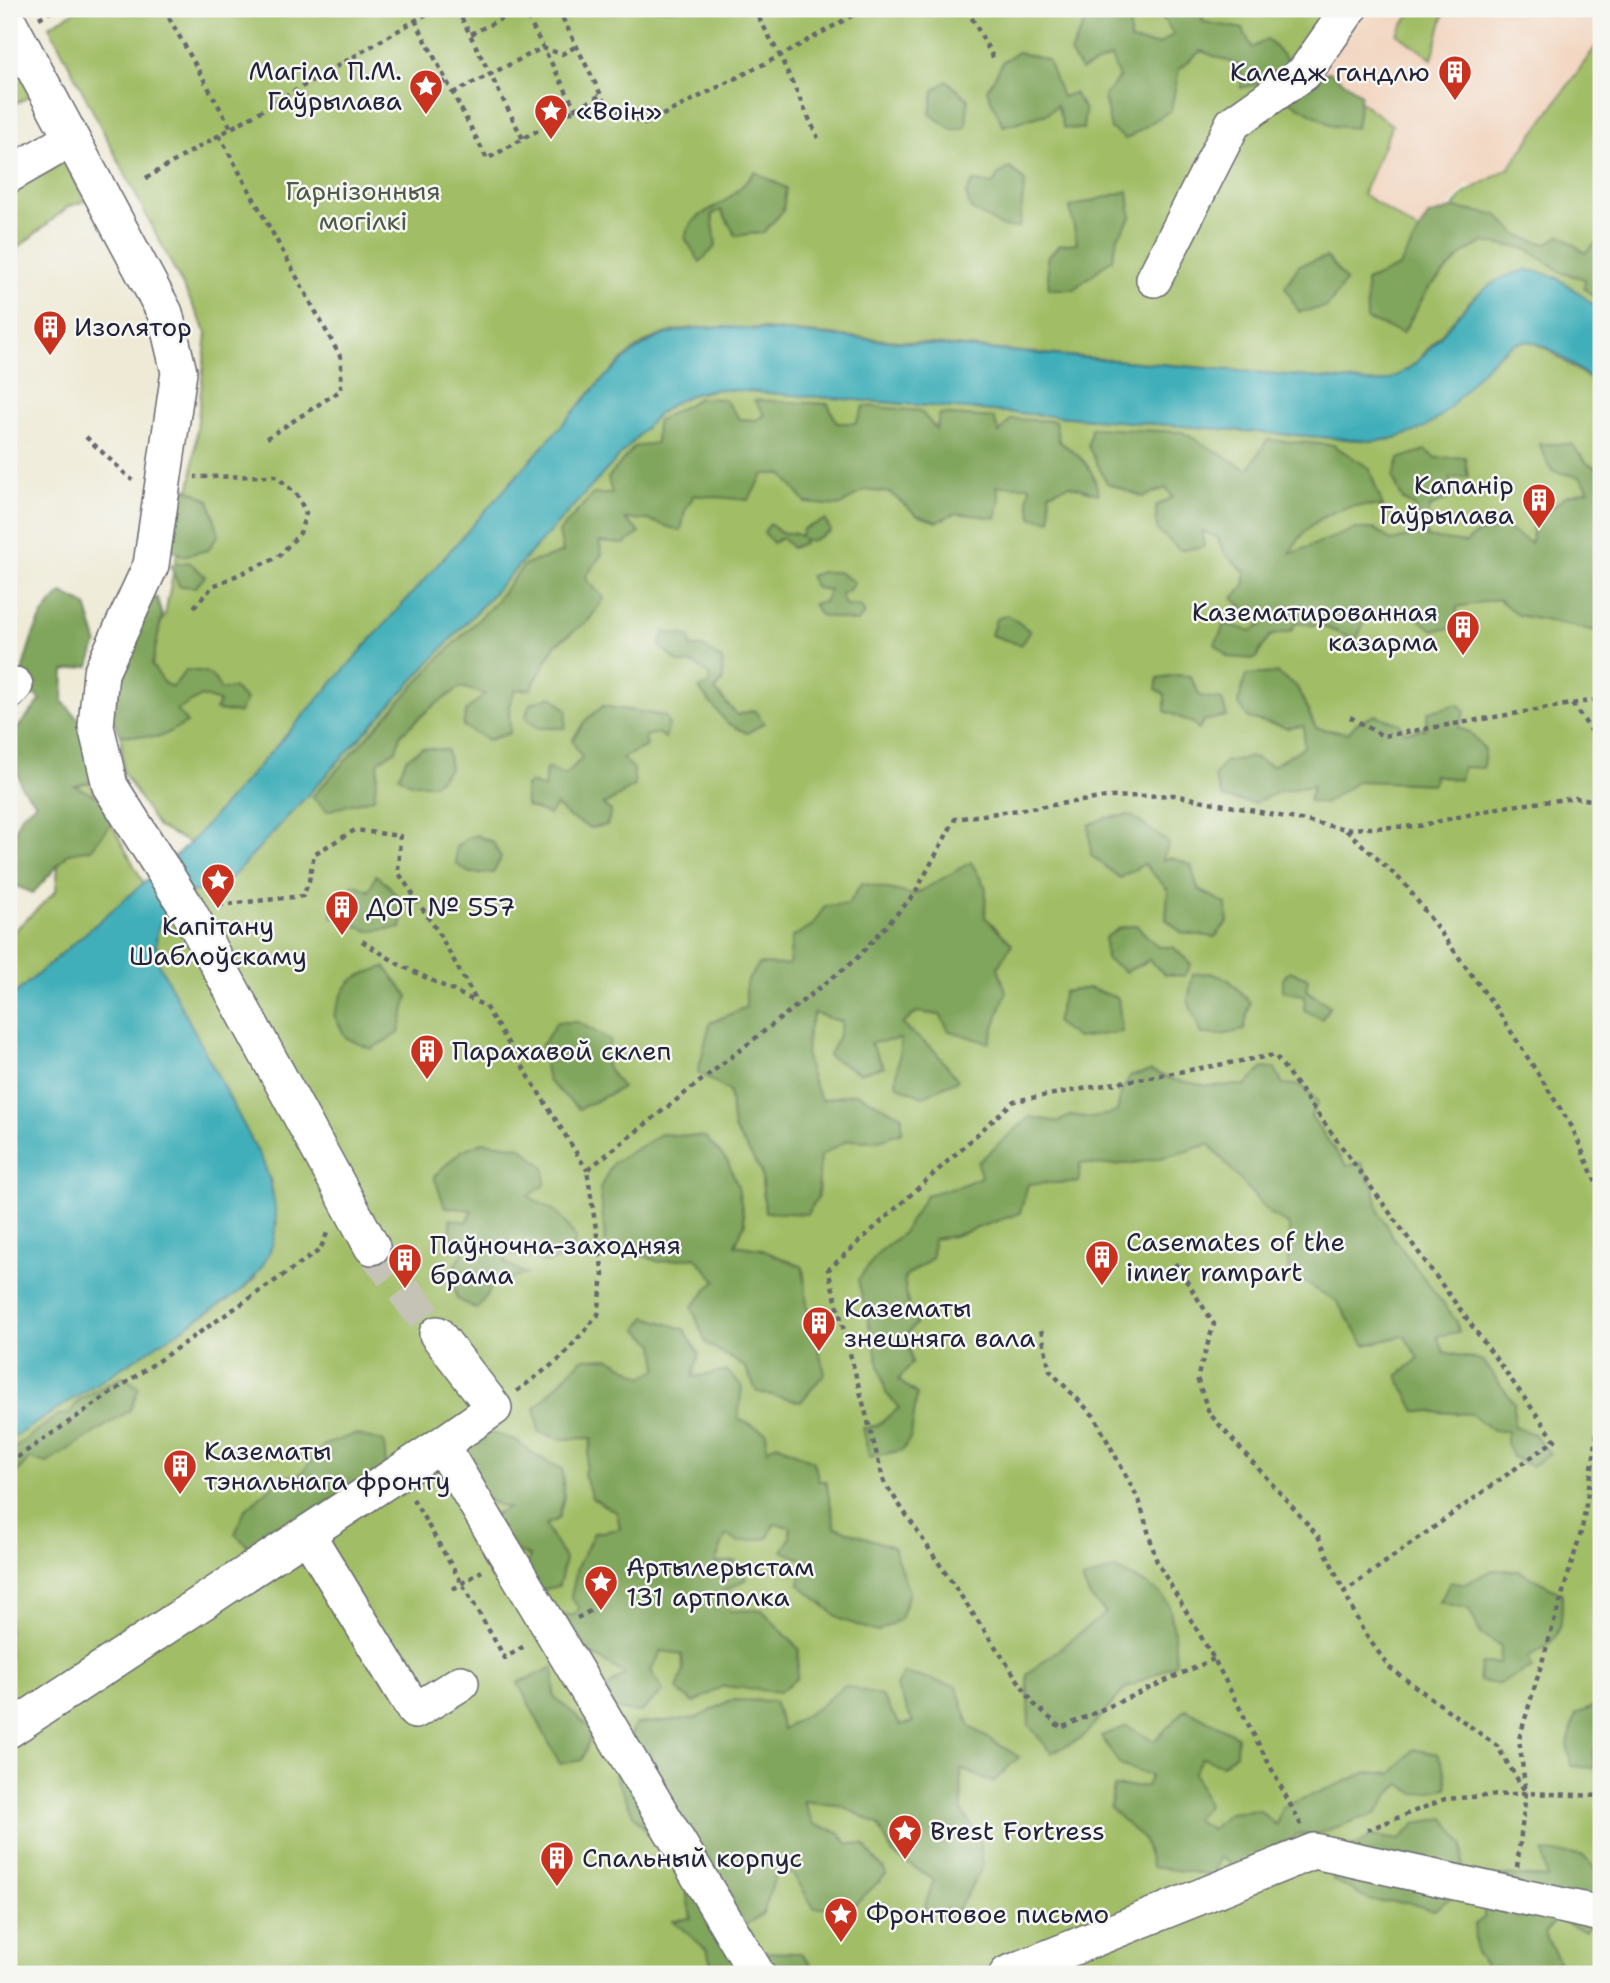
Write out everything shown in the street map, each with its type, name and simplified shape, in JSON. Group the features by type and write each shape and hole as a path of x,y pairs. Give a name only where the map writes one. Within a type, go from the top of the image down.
{"street":[{"path":"1154,279 1233,123 1304,73 1349,9"},
{"path":"9,22 164,313 179,372 151,565 101,673 96,726 110,786 187,908 372,1247"},
{"path":"9,175 71,139"},
{"path":"9,1730 399,1474 494,1408 437,1334"},
{"path":"441,1446 757,1974"},
{"path":"307,1534 415,1711 461,1683"},
{"path":"1007,1974 1314,1851 1601,1914"}],"path":[{"path":"164,9 231,128"},
{"path":"146,178 435,9"},
{"path":"457,9 523,139"},
{"path":"471,34 522,9 576,110"},
{"path":"558,9 606,105 645,124 780,56 864,9"},
{"path":"754,9 780,56 818,138"},
{"path":"967,9 995,61"},
{"path":"415,20 487,159 601,95"},
{"path":"453,93 542,48 562,54 577,47"},
{"path":"419,106 415,99 446,80"},
{"path":"219,135 341,358 341,390 267,438"},
{"path":"86,437 148,495 163,483 192,477 276,477 296,495 306,513 300,533 278,557 213,586 194,607"},
{"path":"1350,717 1383,736 1601,699"},
{"path":"1572,704 1601,744"},
{"path":"587,1170 855,960 914,895 955,819 1108,797 1174,795 1346,829 1418,826 1503,807 1574,799 1601,801"},
{"path":"1346,829 1405,884 1496,1008 1572,1127 1599,1190 1601,1201"},
{"path":"187,908 303,896 314,854 355,830 400,836 398,872 438,932 477,1002"},
{"path":"362,941 400,965 485,1006 587,1170 603,1275 598,1315 561,1359 494,1408"},
{"path":"1214,1659 1060,1727 1034,1704 884,1482 828,1270 1014,1101 1275,1055 1555,1440 1344,1592"},
{"path":"9,1463 320,1250 344,1194"},
{"path":"1175,1264 1214,1324 1197,1378 1209,1413 1318,1536 1363,1631 1390,1668 1497,1746 1527,1793"},
{"path":"1041,1330 1050,1371 1094,1416 1139,1500 1157,1563 1214,1659 1314,1851"},
{"path":"1514,1895 1527,1793 1519,1739 1582,1529 1596,1443 1601,1376"},
{"path":"399,1474 505,1658 551,1631"},
{"path":"1362,1832 1445,1799 1527,1793 1601,1796"}],"shaded area":[{"path":"1230,9 1601,9 1601,268 1467,183 1385,287"}],"green space":[{"name":"Гарнізонныя могілкі","path":"79,9 1332,9 1298,56 1392,125 1363,194 1430,239 1464,194 1509,168 1601,39 1601,311 1557,277 1497,280 1472,299 1412,367 1378,383 754,328 692,328 656,337 634,350 601,381 190,843 158,827 123,772 119,698 165,615 192,477 207,333 49,26"},
{"path":"1102,9 1107,21 1130,16 1130,41 1158,45 1174,34 1160,15 1159,9 1201,9 1203,22 1243,29 1252,48 1267,39 1303,76 1330,72 1361,94 1356,128 1333,126 1289,101 1268,81 1241,88 1241,66 1201,51 1179,69 1171,110 1126,139 1111,129 1104,96 1119,78 1111,57 1081,70 1070,53 1091,10"},
{"path":"1413,9 1445,9 1432,59 1397,34"},
{"path":"9,46 34,94 9,107"},
{"path":"1017,52 1048,60 1062,97 1074,93 1085,110 1083,129 1064,128 1057,105 1047,114 1003,126 987,90 1003,62"},
{"path":"947,81 968,99 966,127 953,130 930,114 934,90"},
{"path":"66,161 85,201 68,207 9,255 9,194"},
{"path":"1010,168 1025,181 1019,228 1003,227 971,209 966,194 973,182 993,184 999,174"},
{"path":"755,172 786,188 783,211 764,232 736,236 721,210 712,214 716,246 700,262 685,238 691,224 730,197"},
{"path":"1128,191 1131,217 1118,237 1112,259 1074,289 1049,289 1047,258 1060,245 1077,243 1070,207"},
{"path":"1454,208 1497,215 1519,236 1546,244 1561,235 1585,253 1598,241 1601,243 1601,303 1584,288 1585,279 1563,273 1527,249 1484,242 1464,253 1428,289 1403,333 1367,320 1366,281 1399,267 1428,216"},
{"path":"1327,257 1346,281 1327,307 1299,312 1285,287 1299,265"},
{"path":"1529,341 1547,349 1601,387 1601,1974 9,1974 9,1440 238,1293 254,1280 277,1223 271,1182 263,1162 159,964 157,932 160,921 172,904 192,892 214,891 223,887 658,414 685,396 719,389 1370,441 1387,440 1406,435 1511,345"},
{"path":"699,398 724,399 740,419 756,420 765,415 754,400 828,404 837,423 856,423 864,406 920,411 936,429 940,414 994,418 999,433 1011,419 1055,421 1059,441 1090,469 1098,494 1069,485 1049,493 1051,520 1032,518 1028,498 1030,486 997,486 1000,500 996,518 955,513 937,522 917,515 890,493 865,490 839,506 806,503 782,474 764,474 748,500 694,495 685,511 681,531 648,520 625,519 640,533 624,544 599,542 602,554 585,578 604,598 589,620 555,645 531,689 515,690 509,706 510,733 488,740 463,726 466,711 485,694 461,687 433,706 401,734 396,750 379,761 374,798 327,811 312,797 437,661 492,606 524,565 563,552 559,532 593,494 612,494 608,478 634,447 656,443 657,421"},
{"path":"1091,428 1182,432 1248,470 1267,440 1333,445 1369,468 1383,507 1354,506 1328,515 1306,531 1290,554 1355,529 1375,529 1391,541 1412,536 1415,507 1403,500 1393,478 1399,459 1425,450 1436,458 1465,457 1468,477 1450,478 1452,497 1430,507 1426,537 1465,543 1478,533 1504,527 1531,543 1533,524 1566,496 1589,490 1580,477 1552,471 1539,444 1571,444 1588,464 1601,470 1601,630 1518,615 1498,599 1457,607 1456,628 1433,630 1412,614 1365,620 1356,640 1322,626 1296,623 1291,631 1270,636 1255,659 1228,657 1215,644 1225,624 1251,631 1262,625 1233,598 1245,585 1245,572 1226,555 1217,537 1202,531 1204,547 1180,550 1157,530 1156,506 1173,497 1166,488 1143,497 1107,483 1088,446"},
{"path":"186,488 209,500 219,534 208,550 183,556 168,548 171,520"},
{"path":"825,520 831,531 811,541 803,539 804,543 792,548 782,538 773,543 764,532 770,524 781,533 801,536 803,529"},
{"path":"189,562 205,576 196,587 179,586 170,565"},
{"path":"822,572 838,572 854,582 849,590 841,594 845,606 860,605 865,614 857,622 820,615 813,604 824,602 830,590 816,588 809,576"},
{"path":"62,593 86,605 97,642 89,666 64,671 63,702 83,724 93,781 75,786 100,798 113,822 91,849 69,853 33,893 9,883 13,835 21,815 36,803 21,786 9,738 41,700 20,681 39,622"},
{"path":"147,597 157,598 162,616 152,665 165,684 173,687 186,670 208,673 221,690 233,688 246,700 239,713 215,710 219,702 202,696 177,710 187,723 160,737 121,735 108,712 111,672"},
{"path":"1008,615 1030,631 1021,645 991,635 996,619"},
{"path":"664,632 690,636 691,647 703,647 722,660 723,681 715,690 737,715 754,710 764,723 747,733 727,723 699,689 708,685 710,675 694,664 679,663 660,646"},
{"path":"1277,673 1297,687 1316,728 1348,733 1357,723 1375,715 1400,724 1404,732 1425,729 1428,712 1458,704 1465,711 1458,728 1470,732 1485,750 1483,768 1463,767 1460,780 1434,775 1433,784 1358,781 1324,804 1309,801 1313,786 1281,791 1254,803 1223,798 1214,777 1224,762 1253,757 1272,766 1304,747 1304,726 1287,728 1248,718 1238,703 1246,675"},
{"path":"1190,676 1200,696 1222,700 1227,716 1203,721 1199,730 1193,723 1165,711 1165,695 1156,689 1158,678"},
{"path":"552,696 567,710 565,728 538,728 525,718 530,704"},
{"path":"603,706 665,716 669,725 665,738 657,733 645,736 647,746 622,758 633,768 635,786 603,805 611,811 607,825 590,828 569,817 556,805 549,815 526,806 525,786 531,783 544,788 546,768 566,775 582,758 572,740 586,720"},
{"path":"68,743 144,884 9,999 9,936 56,891"},
{"path":"422,748 447,750 450,768 434,784 412,784 399,776 406,759"},
{"path":"1130,815 1169,843 1162,860 1172,858 1191,865 1198,889 1226,904 1228,922 1215,937 1182,933 1166,919 1168,890 1144,864 1120,878 1091,855 1089,825 1105,818"},
{"path":"476,835 493,842 501,858 493,873 470,873 456,864 456,847"},
{"path":"971,862 986,888 985,917 1012,944 998,967 1006,992 989,1043 949,1031 940,1015 917,1012 902,1025 934,1050 958,1080 922,1097 896,1085 901,1039 870,1043 884,1067 859,1073 828,1056 838,1038 842,1022 814,1013 806,1047 808,1067 821,1100 856,1093 902,1116 902,1132 876,1141 848,1140 820,1156 818,1197 807,1214 765,1212 761,1171 734,1129 729,1091 698,1072 710,1023 746,1007 746,983 759,964 789,965 792,937 812,926 825,906 848,904 862,883 914,895"},
{"path":"376,875 389,886 405,907 401,928 369,931 332,917 332,903 354,884 369,891"},
{"path":"1136,925 1158,947 1173,947 1191,964 1185,976 1164,974 1149,960 1126,972 1106,959 1105,938 1119,928"},
{"path":"385,967 408,996 399,1033 371,1049 346,1038 334,1015 342,994 351,982"},
{"path":"1289,971 1308,978 1306,990 1330,1006 1322,1019 1304,1010 1305,996 1283,991 1283,979"},
{"path":"1210,973 1228,979 1250,1002 1244,1030 1222,1035 1202,1034 1188,1001 1193,974"},
{"path":"1089,988 1118,998 1122,1032 1077,1038 1056,1023 1064,992"},
{"path":"557,1022 578,1022 610,1040 605,1064 622,1088 579,1109 548,1081 541,1047"},
{"path":"1263,1068 1275,1069 1283,1084 1302,1086 1318,1102 1311,1116 1346,1166 1361,1163 1374,1187 1379,1213 1392,1236 1457,1322 1459,1332 1437,1336 1444,1352 1483,1361 1514,1403 1514,1427 1534,1434 1550,1454 1531,1466 1512,1457 1506,1442 1507,1431 1493,1431 1471,1414 1416,1411 1397,1376 1419,1358 1404,1336 1365,1345 1337,1302 1288,1272 1289,1225 1270,1214 1209,1144 1146,1161 1113,1165 1080,1163 1079,1182 1028,1184 1020,1213 954,1236 933,1239 932,1258 904,1278 909,1310 921,1318 907,1334 912,1363 898,1380 917,1394 911,1436 903,1450 869,1457 863,1428 876,1426 899,1408 886,1393 858,1280 879,1252 902,1234 926,1195 981,1177 978,1162 1030,1117 1058,1122 1072,1115 1092,1118 1117,1112 1121,1092 1130,1076 1151,1071 1174,1080 1208,1086 1246,1085"},
{"path":"661,1134 705,1137 728,1162 738,1187 745,1224 735,1245 760,1249 803,1267 808,1313 825,1373 801,1402 757,1392 745,1367 706,1343 692,1307 716,1280 695,1257 659,1262 632,1251 607,1258 600,1188 613,1163"},
{"path":"482,1142 521,1147 545,1168 545,1185 528,1196 558,1213 576,1239 570,1256 547,1263 506,1253 505,1263 526,1274 494,1284 477,1309 457,1299 451,1271 468,1246 452,1245 450,1219 467,1222 472,1210 445,1207 434,1176 461,1151"},
{"path":"646,1317 684,1329 699,1354 693,1377 727,1371 742,1386 738,1419 766,1432 767,1450 777,1444 814,1462 819,1481 826,1481 835,1527 893,1547 909,1592 900,1619 877,1632 840,1619 799,1584 804,1560 782,1551 790,1538 790,1527 774,1524 768,1538 738,1542 726,1535 715,1563 735,1561 746,1579 722,1592 730,1611 762,1610 799,1649 797,1678 779,1692 723,1686 694,1703 677,1690 683,1672 682,1654 662,1651 651,1670 663,1691 641,1712 613,1710 607,1688 625,1674 567,1639 558,1615 574,1615 579,1608 571,1597 577,1567 594,1533 620,1529 617,1513 592,1498 584,1474 592,1438 560,1439 539,1432 535,1408 582,1359 609,1358 643,1377 658,1369 655,1344 637,1329"},
{"path":"123,1376 139,1388 130,1410 47,1463 30,1459 9,1480 9,1452 58,1415 69,1414 79,1400"},
{"path":"487,1432 515,1440 538,1457 562,1469 564,1497 558,1519 545,1525 565,1559 559,1586 538,1591 526,1568 530,1556 515,1552 493,1515 508,1508 485,1500 461,1463 466,1438"},
{"path":"355,1434 384,1442 386,1467 251,1549 235,1534 245,1510 280,1479 302,1473 324,1445"},
{"path":"1115,1569 1151,1587 1167,1602 1173,1623 1176,1664 1126,1688 1082,1738 1051,1753 1029,1725 1027,1674 1106,1613 1090,1597 1082,1580"},
{"path":"1493,1570 1519,1571 1562,1593 1560,1624 1554,1639 1528,1656 1532,1668 1497,1684 1479,1681 1481,1663 1500,1663 1501,1646 1481,1634 1469,1609 1440,1602 1450,1582 1465,1584"},
{"path":"1601,1588 1601,1622 1594,1619 1594,1592"},
{"path":"554,1667 554,1697 593,1730 582,1760 560,1764 518,1683"},
{"path":"903,1673 956,1686 970,1727 1019,1757 993,1782 961,1769 962,1811 978,1835 983,1866 952,1920 924,1908 934,1880 893,1854 878,1824 842,1806 803,1801 813,1824 839,1832 847,1843 864,1845 887,1874 851,1908 814,1908 793,1874 777,1870 763,1914 743,1926 761,1952 801,1953 810,1963 808,1974 695,1974 713,1970 707,1950 673,1921 691,1918 686,1891 714,1877 673,1864 634,1816 615,1776 635,1724 697,1718 731,1700 774,1701 783,1729 819,1707 844,1685 881,1696 900,1725 913,1722 896,1686"},
{"path":"1601,1704 1601,1746 1594,1749 1593,1768 1571,1766 1568,1744 1576,1714"},
{"path":"1186,1709 1237,1736 1236,1753 1222,1765 1202,1758 1194,1772 1207,1806 1195,1819 1211,1830 1229,1813 1259,1810 1276,1825 1282,1807 1368,1772 1392,1774 1413,1749 1438,1754 1445,1771 1447,1788 1415,1794 1401,1784 1389,1794 1377,1813 1314,1835 1296,1834 1287,1851 1243,1871 1219,1857 1214,1875 1152,1867 1144,1840 1110,1808 1114,1787 1146,1786 1151,1776 1120,1765 1101,1736 1127,1726 1154,1741"},
{"path":"1445,1818 1463,1845 1462,1889 1433,1911 1408,1902 1372,1901 1333,1880 1334,1856 1373,1836 1400,1840 1416,1823"},
{"path":"1543,1852 1582,1855 1601,1875 1601,1915 1585,1931 1557,1920 1544,1933 1560,1963 1552,1974 1492,1974 1476,1953 1474,1924 1484,1918 1484,1888 1502,1875 1547,1878"}],"water":[{"path":"1527,270 1558,279 1601,311 1601,387 1546,347 1528,341 1516,343 1492,360 1436,420 1413,433 1388,439 1370,441 719,389 687,397 658,414 223,887 214,891 192,892 181,897 165,912 157,932 159,964 263,1162 270,1181 276,1217 271,1249 253,1279 238,1293 9,1440 9,999 190,843 601,381 630,355 643,345 671,333 726,327 1378,383 1400,374 1418,361 1465,307 1483,291 1503,278"}],"tunnel":[{"path":"372,1247 437,1334"}],"place":[{"name":"Каледж гандлю","path":"1455,102"},
{"name":"Магіла П.М. Гаўрылава","path":"426,116"},
{"name":"«Воін»","path":"551,141"},
{"name":"Изолятор","path":"50,357"},
{"name":"Капанір Гаўрылава","path":"1539,530"},
{"name":"Казематированная казарма","path":"1463,657"},
{"name":"Капітану Шаблоўскаму","path":"218,910"},
{"name":"ДОТ № 557","path":"342,937"},
{"name":"Парахавой склеп","path":"427,1081"},
{"name":"Casemates of the inner rampart","path":"1102,1287"},
{"name":"Паўночна-заходняя брама","path":"405,1290"},
{"name":"Казематы знешняга вала","path":"819,1353"},
{"name":"Казематы тэнальнага фронту","path":"180,1496"},
{"name":"Артылерыстам 131 артполка","path":"601,1612"},
{"name":"Brest Fortress","path":"905,1861"},
{"name":"Спальный корпус","path":"557,1888"},
{"name":"Фронтовое письмо","path":"841,1944"}]}
